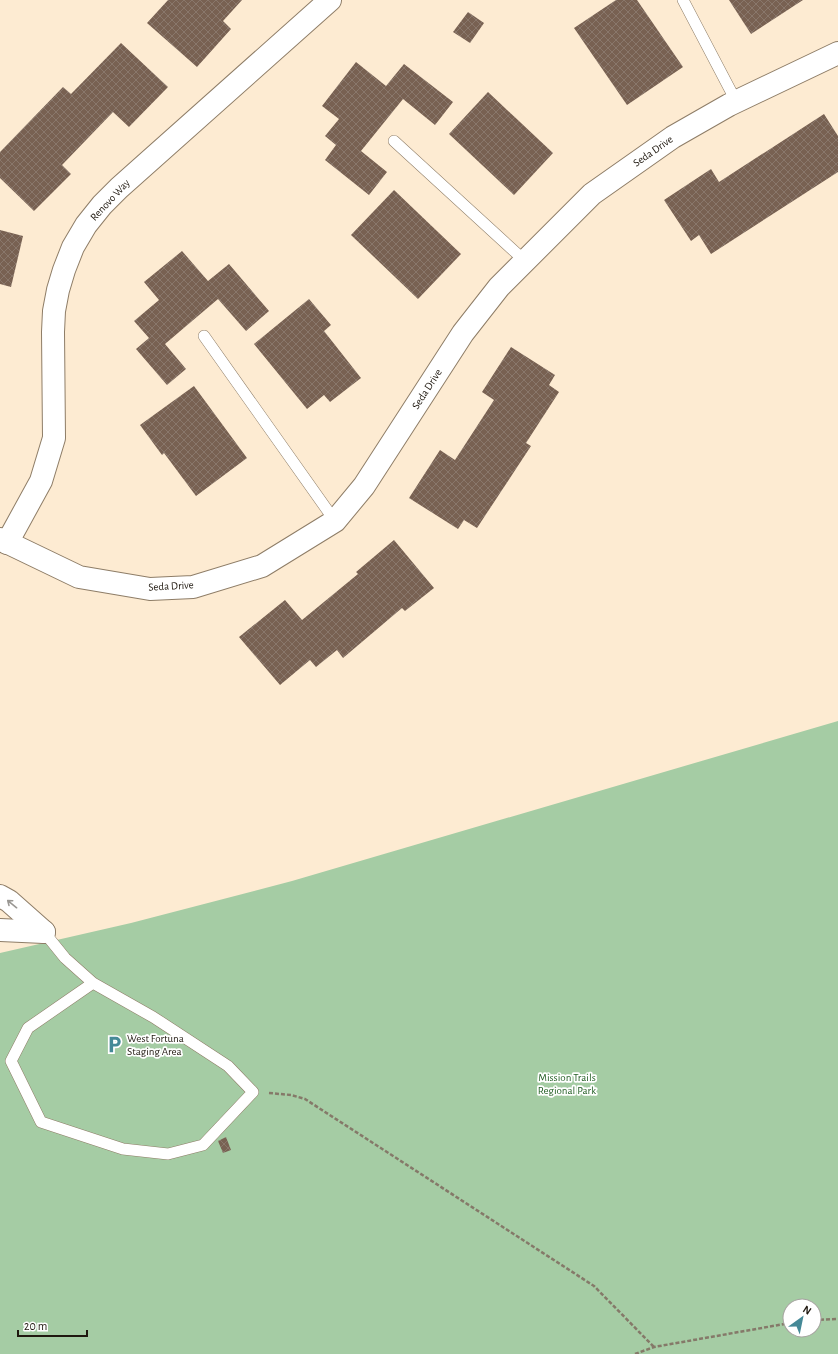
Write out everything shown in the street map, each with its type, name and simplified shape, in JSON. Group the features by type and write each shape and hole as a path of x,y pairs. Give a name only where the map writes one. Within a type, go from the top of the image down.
{"street":[{"name":"Renovo Way","path":"3,541 41,481 54,438 54,311 64,270 73,247 86,225 102,205 120,188 330,0"},
{"name":"Seda Drive","path":"3,541 79,577 150,589 193,587 262,566 335,521 364,486 463,333 499,287 592,194 673,137 736,101 838,54"},
{"path":"0,896 9,901 44,932"},
{"path":"0,930 44,932"}],"lane":[{"path":"683,0 736,101"},
{"path":"394,141 525,261"},
{"path":"204,336 335,521"},
{"path":"44,932 65,958 93,983 153,1017 228,1066 253,1092 203,1145 168,1154 123,1148 41,1122 11,1061 28,1028 93,983"}],"path":[{"path":"253,1092 291,1095 305,1099 594,1286 654,1347"},
{"path":"822,1320 838,1319"},
{"path":"635,1354 654,1347 782,1324"}],"green space":[{"name":"Mission Trails Regional Park","path":"838,721 838,1354 0,1354 0,953 131,923 292,881"}],"building":[{"path":"168,0 242,0 223,21 231,29 197,67 147,23"},
{"path":"616,0 637,0 683,67 627,105 574,28"},
{"path":"729,0 803,0 751,34"},
{"path":"468,12 484,23 470,43 453,32"},
{"path":"121,43 168,87 129,127 113,112 62,165 71,174 34,211 0,178 0,152 63,87 71,94"},
{"path":"356,62 386,86 404,64 453,102 435,125 403,99 361,151 387,172 369,195 325,160 336,145 325,136 339,119 322,106"},
{"path":"488,92 553,153 514,195 449,134"},
{"path":"824,114 838,136 838,172 711,254 699,235 691,241 664,200 711,169 719,182"},
{"path":"394,190 461,254 418,299 351,235"},
{"path":"0,230 23,236 11,287 0,284"},
{"path":"182,251 208,281 229,264 269,311 246,331 218,299 165,344 186,369 167,385 136,349 149,338 134,321 159,300 144,282"},
{"path":"309,299 331,325 324,331 361,378 330,402 324,395 307,409 254,344"},
{"path":"511,347 555,375 549,385 559,392 526,443 531,446 477,528 464,520 458,529 409,498 440,450 455,460 494,400 482,392"},
{"path":"194,386 247,458 196,496 164,453 162,455 140,425"},
{"path":"394,540 434,588 405,611 402,608 343,658 337,650 316,667 310,660 280,685 239,637 285,600 302,620 358,574 356,572"},
{"path":"226,1137 231,1150 223,1153 218,1141"}],"place":[{"name":"West Fortuna Staging Area","path":"114,1044"}]}
